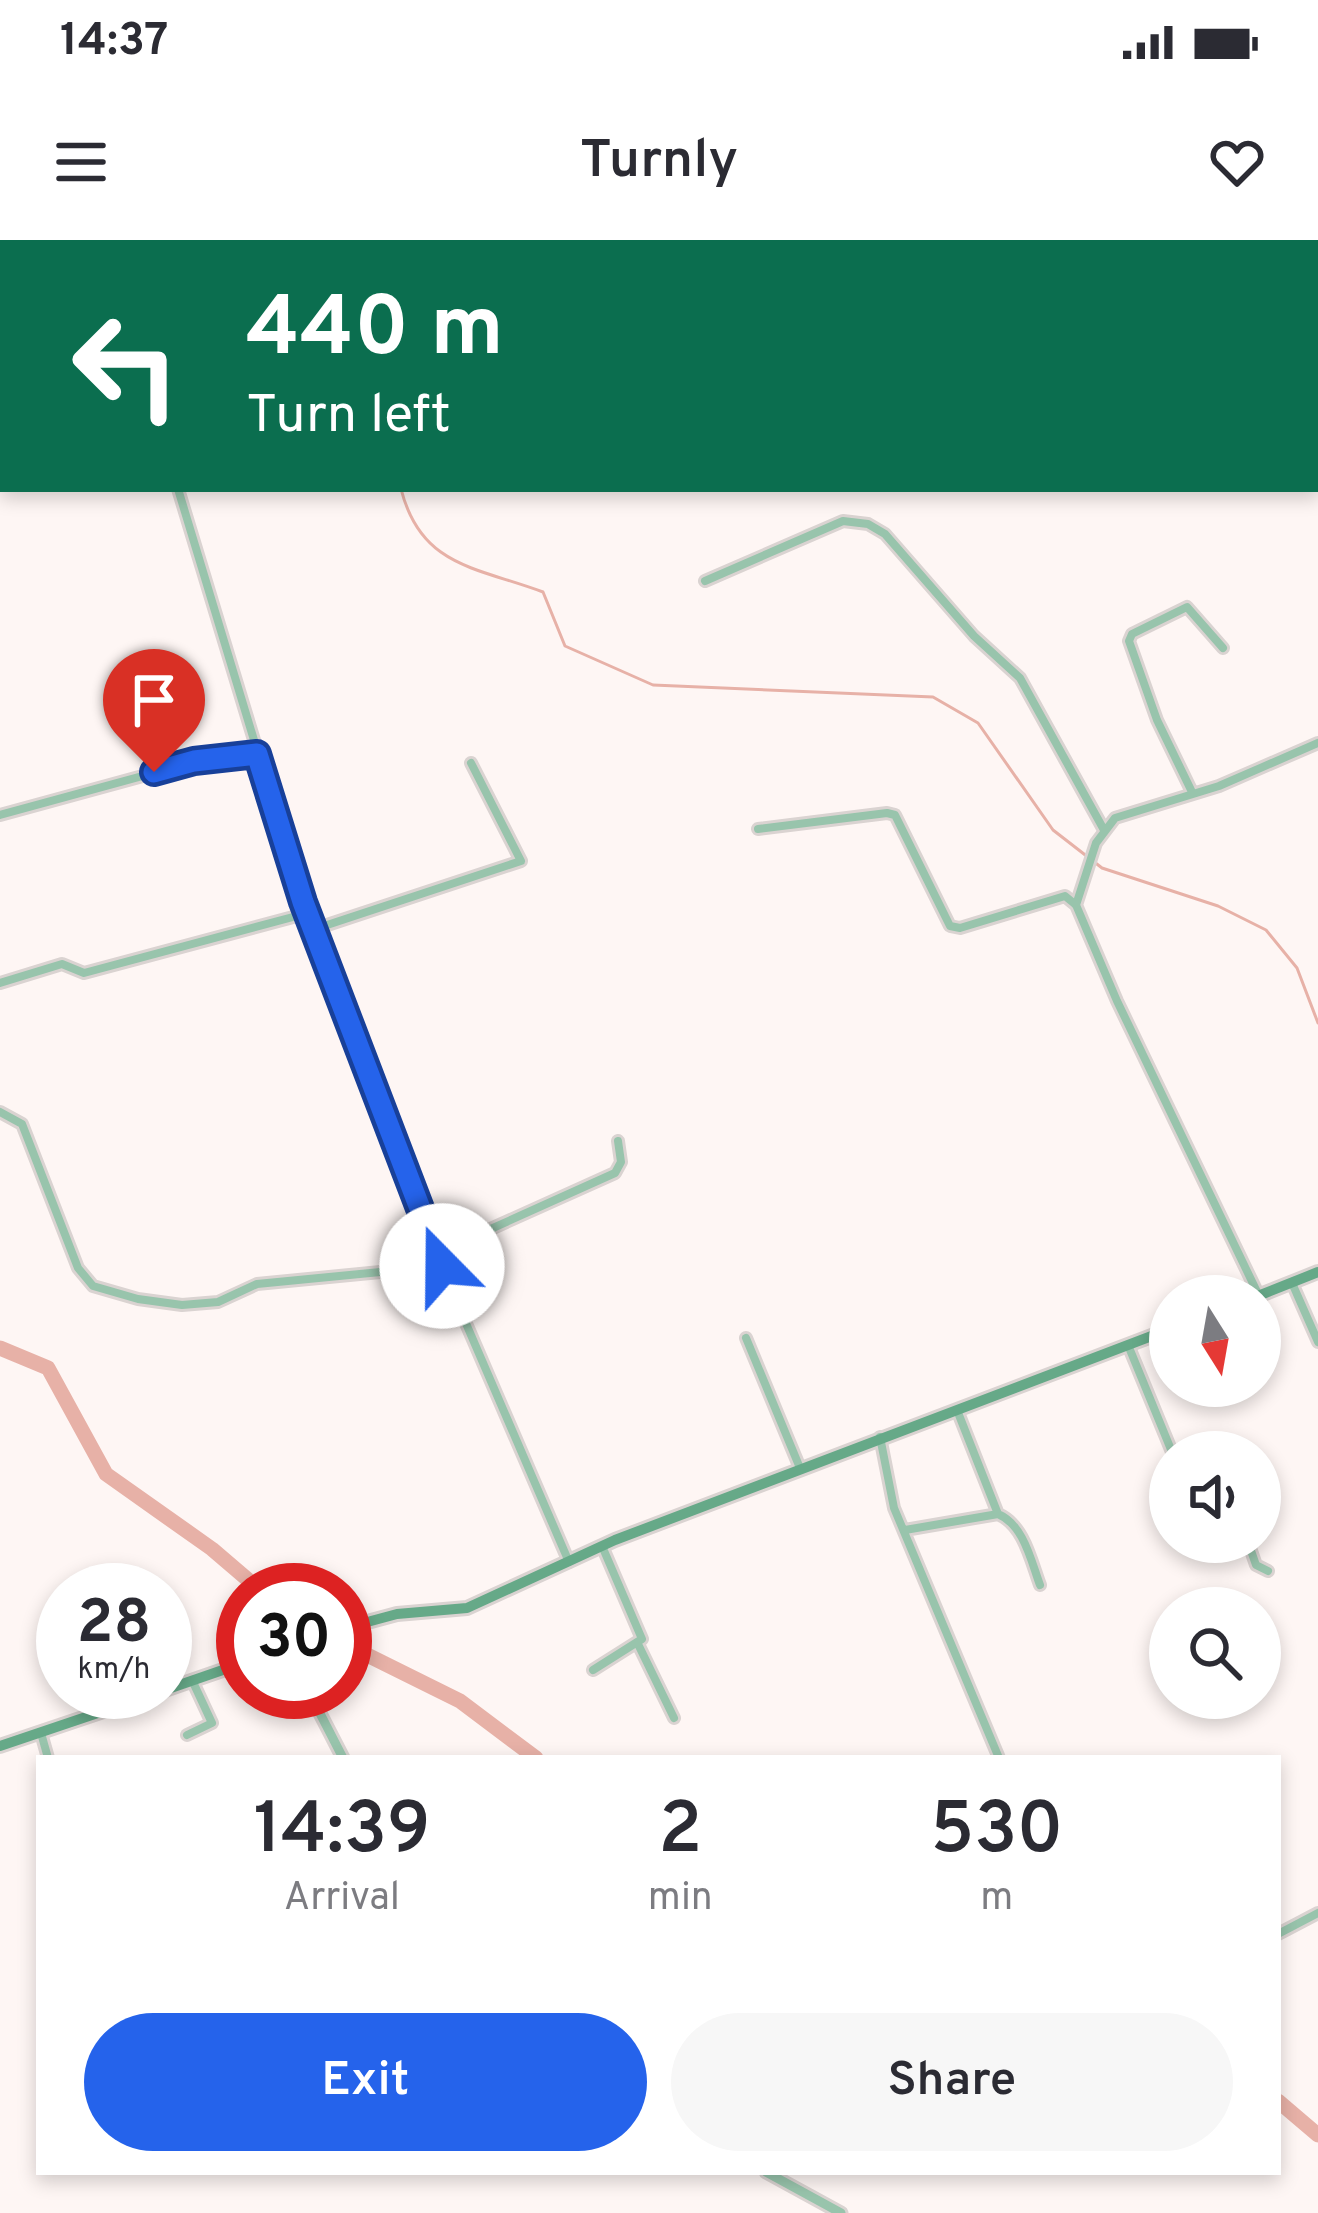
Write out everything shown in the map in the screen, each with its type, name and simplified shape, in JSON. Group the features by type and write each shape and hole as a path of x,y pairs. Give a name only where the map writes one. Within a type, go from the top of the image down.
{"main road":[{"path":"1281,1286 1318,1272"},
{"path":"372,1621 467,1609 602,1546 1149,1337"},
{"path":"192,1681 216,1673"},
{"path":"0,1746 81,1719"}],"street":[{"path":"179,492 308,913 442,1266 569,1562"},
{"path":"705,581 843,521 868,524 885,534 974,636 1020,678 1103,830"},
{"path":"1192,792 1157,720 1129,641 1132,634 1187,607 1222,648"},
{"path":"1076,904 1096,843 1115,818 1257,771 1318,743"},
{"path":"0,814 194,761 257,754"},
{"path":"315,929 521,861 471,763"},
{"path":"758,829 895,815 950,926 960,928 1065,896 1076,904 1248,1275"},
{"path":"0,983 62,964 84,973 308,913"},
{"path":"0,1112 22,1124 78,1268 93,1286 182,1305 218,1302 256,1284 442,1266 484,1232 615,1173 621,1162 618,1141"},
{"path":"1292,1281 1318,1342"},
{"path":"746,1338 800,1468"},
{"path":"1129,1345 1164,1431"},
{"path":"957,1410 986,1473 986,1487 998,1514"},
{"path":"880,1437 894,1508 998,1755"},
{"path":"905,1530 998,1514 1007,1517 1018,1530 1040,1586"},
{"path":"593,1670 637,1642 642,1633 602,1546"},
{"path":"1255,1563 1268,1571"},
{"path":"637,1642 674,1718"},
{"path":"187,1735 212,1723 192,1681"},
{"path":"323,1719 341,1755"},
{"path":"41,1733 47,1755"},
{"path":"1281,1932 1318,1913"},
{"path":"771,2175 841,2213"}],"waterway":[{"path":"402,492 410,515 437,549 474,569 543,592 565,646 653,685 933,697 978,723 1053,830 1102,868 1218,906 1266,930 1297,968 1318,1023"},
{"path":"0,1348 48,1368 106,1474 228,1563"},
{"path":"372,1657 460,1701 532,1755"},
{"path":"1281,2104 1318,2135"}],"route":[{"path":"154,772 194,761 257,754 303,902 442,1266"}]}
